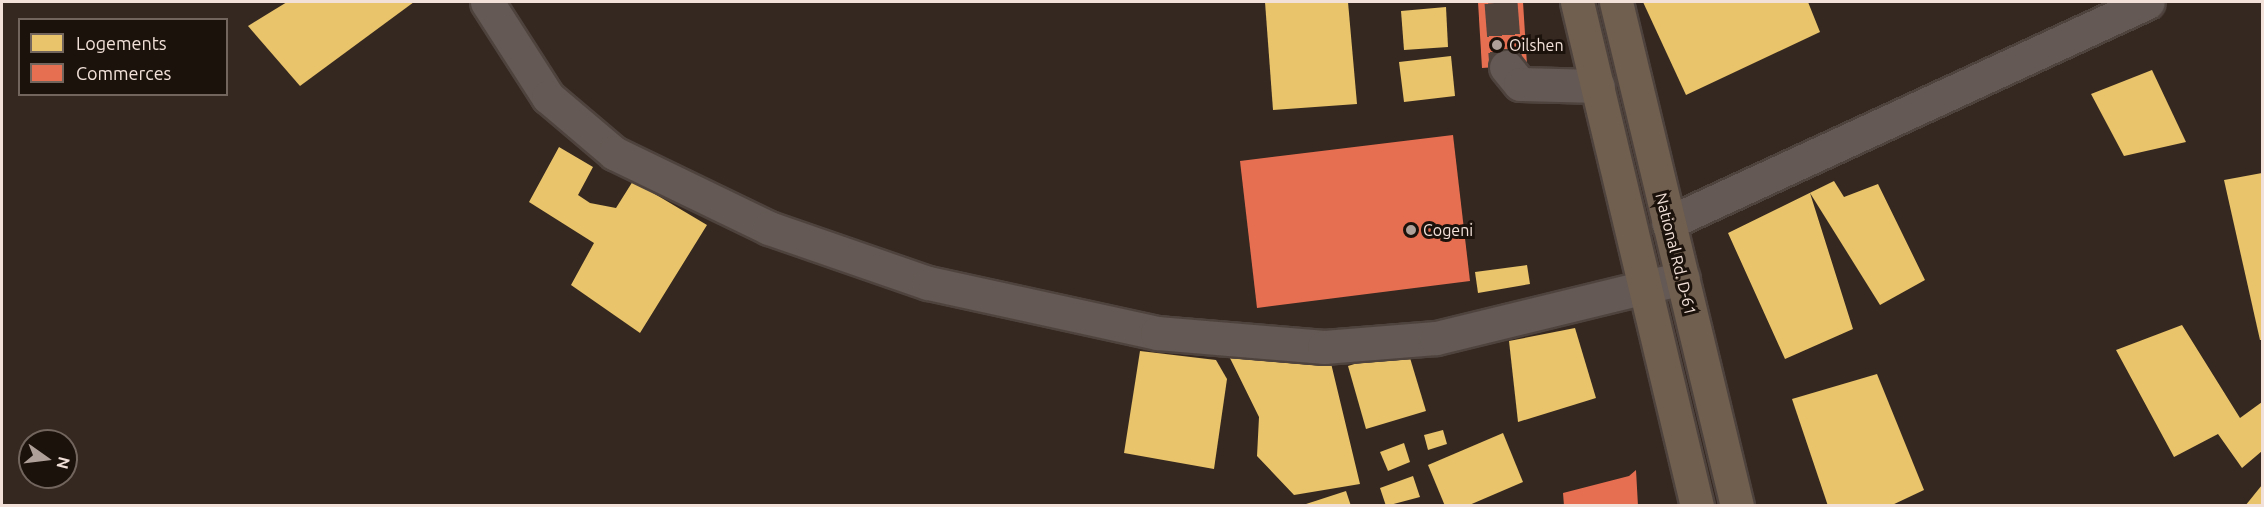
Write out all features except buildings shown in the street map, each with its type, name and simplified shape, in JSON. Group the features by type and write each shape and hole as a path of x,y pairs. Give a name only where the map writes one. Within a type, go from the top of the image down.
{"highway":[{"path":"1577,2 1697,506"},
{"name":"National Rd. D-61","path":"1616,2 1737,506"}],"street":[{"path":"487,2 548,97 614,153 769,228 928,283 1157,333 1324,347 1436,338 1683,278"},
{"path":"1668,223 2148,2"},
{"path":"1506,67 1520,84 1598,86"}],"tunnel":[{"path":"1501,2 1506,67"}],"place":[{"name":"Oilshen","path":"1497,45"},
{"name":"Cogeni","path":"1411,230"}]}
